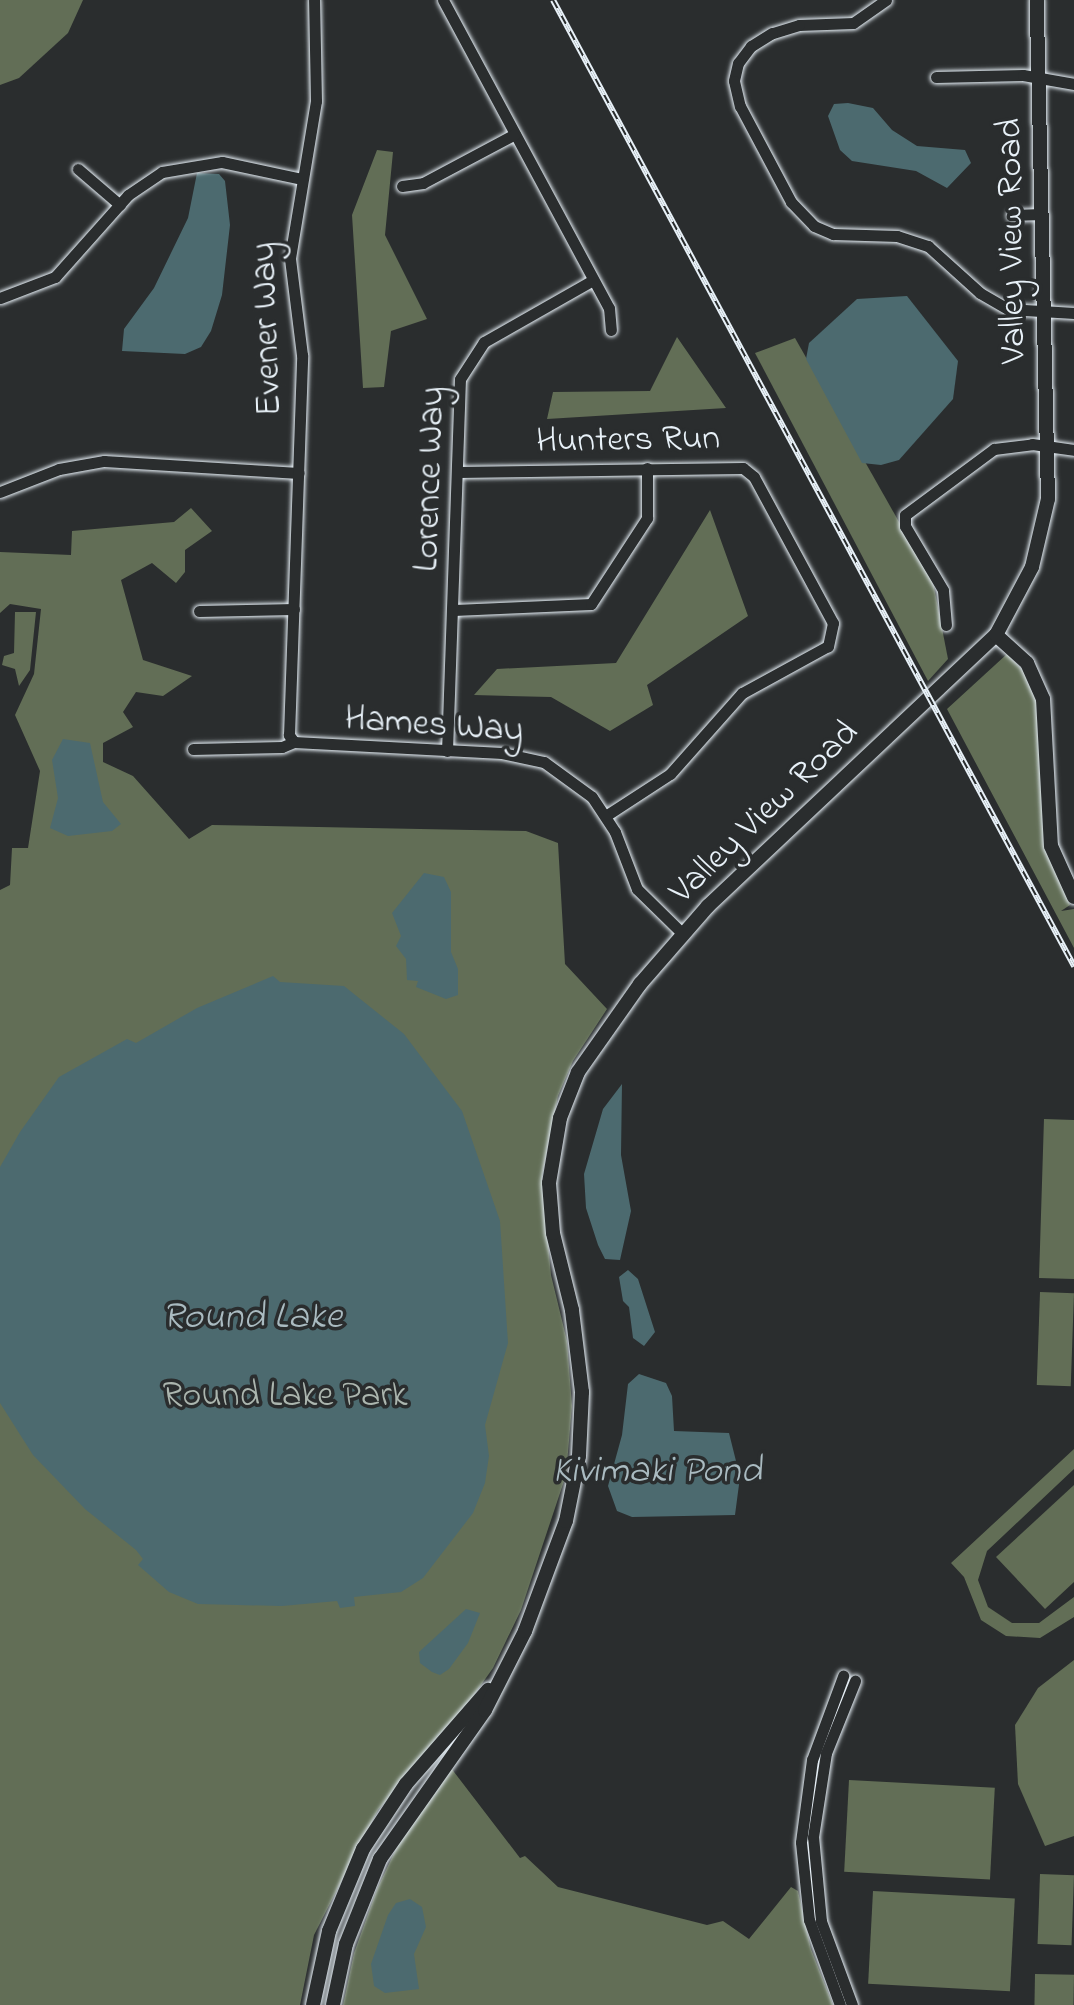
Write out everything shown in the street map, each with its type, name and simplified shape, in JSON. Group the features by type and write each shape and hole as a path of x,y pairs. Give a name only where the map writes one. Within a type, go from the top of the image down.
{"street":[{"name":"Evener Way","path":"294,742 289,735 302,355 290,258 316,101 314,0"},
{"path":"443,0 609,308 611,330"},
{"path":"886,0 853,23 786,27 751,46 734,81 740,106 791,202 814,226 833,234 914,239 942,256 993,303 1074,313"},
{"name":"Valley View Road","path":"333,2005 346,1944 380,1859 485,1710 560,1541 579,1456 579,1350 550,1200 556,1133 586,1058 682,933 996,635 1020,595 1042,537 1048,446 1037,0"},
{"path":"936,77 1039,78 1074,84"},
{"path":"402,186 423,183 515,134"},
{"path":"0,298 55,277 120,205 162,172 201,163 231,163 301,179"},
{"path":"78,169 120,205"},
{"path":"1012,215 1042,214"},
{"name":"Lorence Way","path":"447,751 454,610 458,394 473,352 496,334 593,280"},
{"path":"946,625 943,590 905,526 905,515 994,449 1011,444 1074,450"},
{"path":"0,492 59,469 104,461 299,473"},
{"path":"454,610 591,604 647,518 647,468"},
{"name":"Hunters Run","path":"458,472 647,468 750,471 835,629 828,646 742,693 670,774 607,815"},
{"path":"199,611 294,609"},
{"path":"996,635 1027,663 1043,699 1051,846 1074,897"},
{"name":"Hames Way","path":"193,749 282,747 294,742 502,753 544,762 578,782 607,815 637,889 682,933"},
{"name":"Valley View Road","path":"313,2005 329,1931 363,1849 406,1784 505,1669"},
{"path":"840,2005 809,1920 801,1842 812,1760 849,1679 826,1753 813,1837 821,1921 852,2005"}],"green space":[{"path":"0,0 83,0 68,33 19,78 0,85"},
{"path":"377,150 393,152 385,235 427,319 391,331 384,387 363,388 352,215"},
{"path":"677,337 726,408 547,419 553,392 650,391"},
{"path":"795,338 933,582 948,659 928,681 755,353"},
{"name":"Round Lake Park","path":"191,508 212,531 185,550 185,572 176,583 152,563 121,580 143,660 192,676 163,696 136,692 123,712 133,727 103,743 103,762 133,776 189,839 212,825 526,831 558,843 565,964 607,1009 573,1061 558,1096 542,1176 551,1275 567,1341 572,1406 566,1475 521,1610 493,1668 455,1722 378,1810 314,1935 300,2005 0,2005 0,890 10,885 12,848 28,848 40,771 15,715 34,674 41,609 10,604 0,613 0,552 71,555 72,531 174,522"},
{"path":"710,510 748,616 647,685 653,705 610,731 551,697 474,695 497,669 616,663"},
{"path":"15,612 36,612 30,670 19,686 15,669 2,665 4,656 14,653"},
{"path":"1007,654 1031,679 1042,728 1045,843 1070,905 1061,911 1074,909 1074,948 947,709"},
{"path":"1044,1119 1074,1120 1074,1279 1039,1278"},
{"path":"1040,1292 1074,1293 1071,1386 1037,1385"},
{"path":"1074,1449 1074,1469 987,1551 978,1580 988,1607 1012,1623 1039,1623 1074,1597 1074,1617 1040,1638 1006,1636 981,1620 964,1577 951,1563"},
{"path":"1074,1485 1074,1582 1045,1609 996,1557"},
{"path":"1074,1660 1074,1836 1045,1846 1018,1784 1015,1725 1038,1688"},
{"path":"451,1768 520,1858 525,1856 558,1887 707,1925 723,1921 749,1939 791,1887 798,1891 811,1949 833,2005 343,2005 354,1953 377,1889 404,1832"},
{"path":"849,1780 995,1788 990,1880 844,1872"},
{"path":"1040,1874 1074,1875 1072,1945 1038,1944"},
{"path":"873,1891 1015,1898 1010,1991 868,1984"},
{"path":"1035,1974 1074,1975 1073,2005 1034,2005"}],"water":[{"path":"848,103 873,108 892,130 917,146 965,150 971,163 947,188 916,171 852,161 840,150 828,116 834,104"},
{"path":"197,173 219,174 225,181 230,225 222,295 211,331 201,347 185,354 122,351 124,329 154,288 188,218"},
{"path":"907,296 958,361 953,399 899,460 881,465 862,463 806,359 809,343 857,299"},
{"path":"63,739 90,743 103,802 121,824 112,831 68,836 50,828 58,798 52,760"},
{"path":"424,873 444,877 451,892 451,952 458,969 458,995 446,999 416,987 418,981 407,980 406,959 396,946 401,936 392,913"},
{"name":"Round Lake","path":"273,976 280,982 344,986 404,1034 462,1111 500,1221 508,1343 485,1425 489,1456 485,1483 473,1513 423,1578 401,1592 354,1597 355,1606 340,1608 337,1601 282,1606 198,1604 169,1592 138,1565 143,1559 136,1550 85,1509 33,1455 0,1403 0,1167 20,1132 59,1077 127,1039 136,1043 197,1008"},
{"path":"622,1084 621,1155 631,1211 620,1260 605,1259 598,1245 586,1208 584,1174 603,1109"},
{"path":"628,1270 638,1279 655,1332 644,1346 633,1338 629,1307 623,1301 619,1277"},
{"name":"Kivimaki Pond","path":"639,1374 666,1383 672,1396 674,1431 729,1433 740,1477 735,1515 632,1517 617,1511 608,1486 622,1435 628,1384"},
{"path":"466,1609 480,1613 468,1643 449,1669 440,1675 432,1672 420,1663 419,1652"},
{"path":"410,1899 422,1907 426,1927 414,1954 419,1989 385,1993 374,1986 371,1964 388,1915 396,1903"}],"railway":[{"path":"553,0 1074,966"}]}
